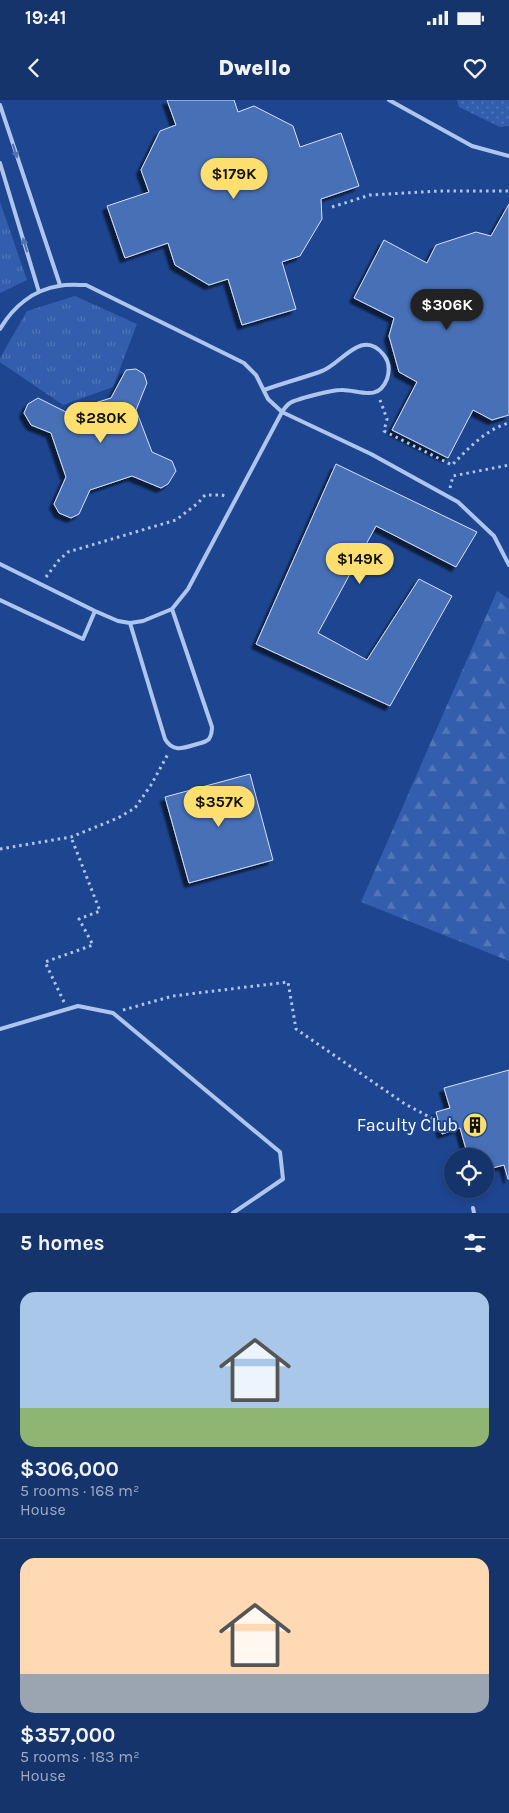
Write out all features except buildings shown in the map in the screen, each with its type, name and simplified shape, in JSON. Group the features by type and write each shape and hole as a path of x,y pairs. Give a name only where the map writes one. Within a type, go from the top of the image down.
{"lane":[{"path":"389,100 472,146 509,156"},
{"path":"0,105 60,285"},
{"path":"0,163 39,292"},
{"path":"0,329 7,318 22,302 39,292 60,285 86,285 244,363 256,375 268,399 282,412 371,454 458,502 494,536 509,565"},
{"path":"0,564 118,621 130,623 143,621 172,609 188,589 282,412 290,403 334,390 344,390 365,395 377,391 385,383 389,372 388,362 382,352 375,347 366,345 354,347 336,364 324,370 264,390"},
{"path":"0,600 82,639 95,611"},
{"path":"130,623 165,739 172,747 182,749 207,741 210,738 212,728 172,609"},
{"path":"0,1029 78,1006 113,1013 280,1152 283,1179 234,1213"}],"path":[{"path":"332,207 370,195 439,191 509,191"},
{"path":"377,391 387,419 384,431 452,465 468,448 496,426 509,423"},
{"path":"447,495 453,476 509,465"},
{"path":"41,584 59,560 68,552 176,520 205,495 222,495 235,499"},
{"path":"0,849 71,837 118,818 135,808 151,785 172,747"},
{"path":"66,1010 54,979 44,962 93,944 79,919 100,911 71,837"},
{"path":"113,1013 173,996 288,982 296,1029 405,1104 439,1122"}],"green space":[{"path":"457,100 509,100 509,126 500,127 459,107"},
{"path":"0,202 27,280 0,293"},
{"path":"75,296 137,324 113,387 63,405 0,362 0,358 27,311"},
{"path":"497,591 509,599 509,961 361,902"}],"place":[{"name":"Faculty Club","path":"475,1125"}]}
